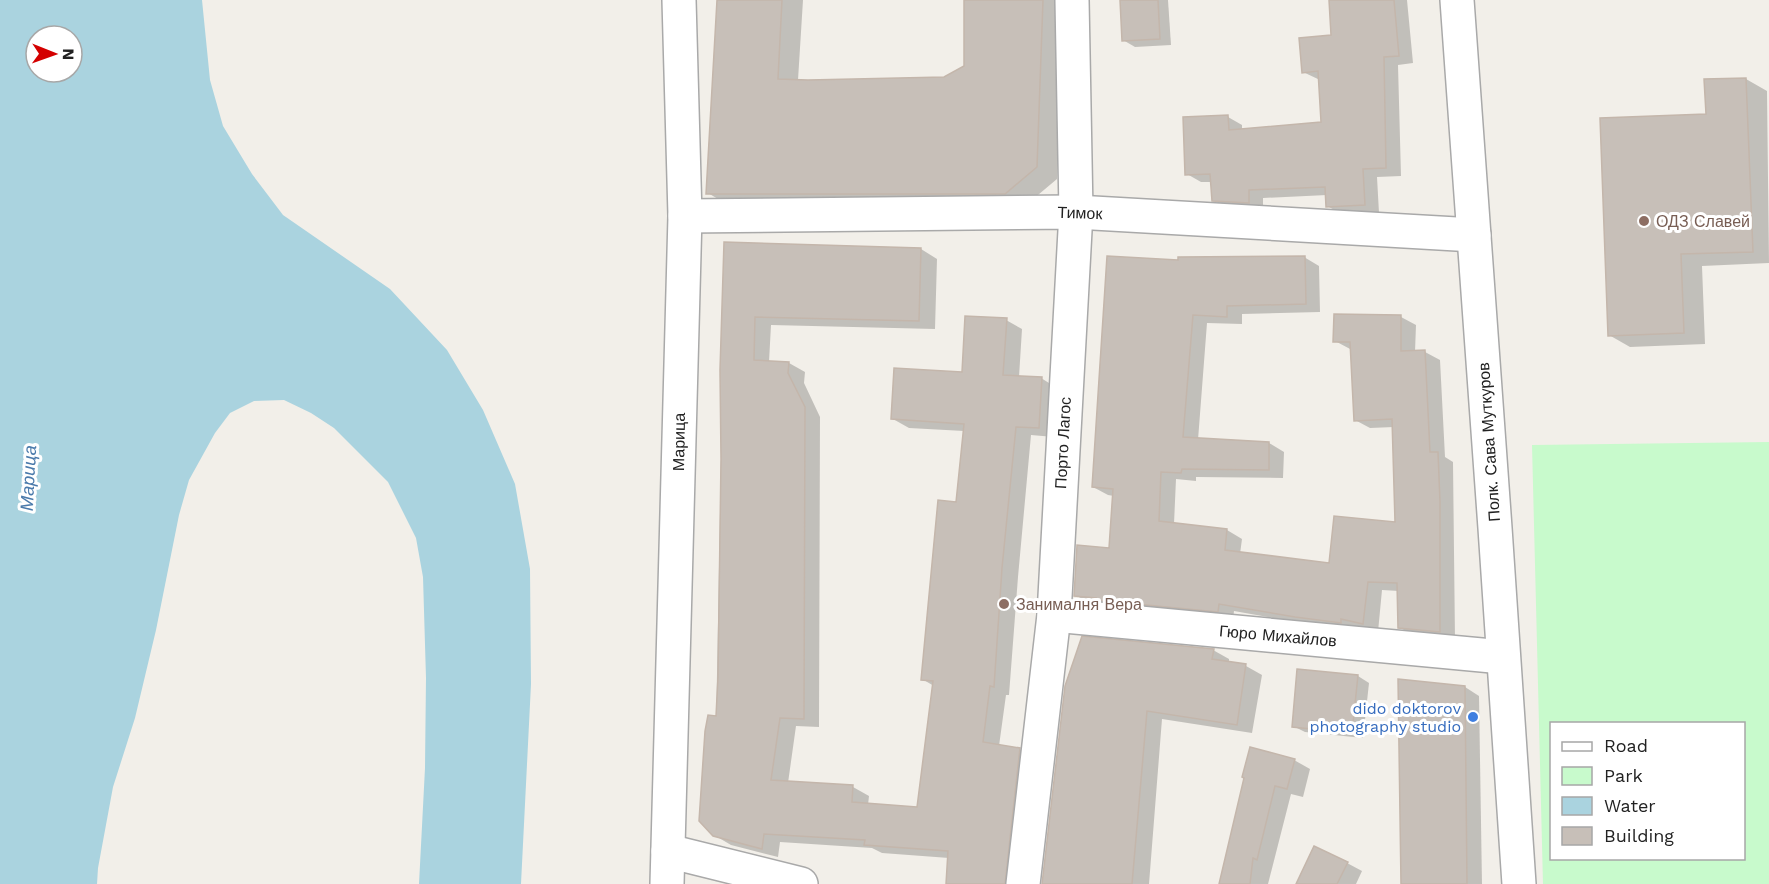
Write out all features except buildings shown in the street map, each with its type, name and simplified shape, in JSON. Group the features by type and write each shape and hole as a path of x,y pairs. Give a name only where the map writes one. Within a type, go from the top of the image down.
{"street":[{"name":"Марица","path":"667,884 685,216 679,0"},
{"name":"Порто Лагос","path":"1023,884 1054,615 1076,212 1072,0"},
{"name":"Полк. Сава Муткуров","path":"1457,0 1519,884"},
{"name":"Тимок","path":"685,216 1076,212 1474,236"},
{"name":"Гюро Михайлов","path":"1054,615 1503,657"},
{"path":"668,851 801,884"}],"green space":[{"path":"1769,442 1769,884 1543,884 1532,445"}],"water":[{"path":"0,0 202,0 210,80 223,126 252,174 283,215 390,289 447,350 483,410 515,484 530,569 531,684 521,884 419,884 425,768 426,678 423,577 416,538 388,482 334,428 311,413 284,400 254,401 230,413 215,433 189,480 179,515 156,630 135,718 113,787 97,884 0,884"}],"place":[{"name":"ОДЗ Славей","path":"1644,221"},
{"name":"Занималня Вера","path":"1004,604"},
{"name":"dido doktorov photography studio","path":"1473,717"}]}
